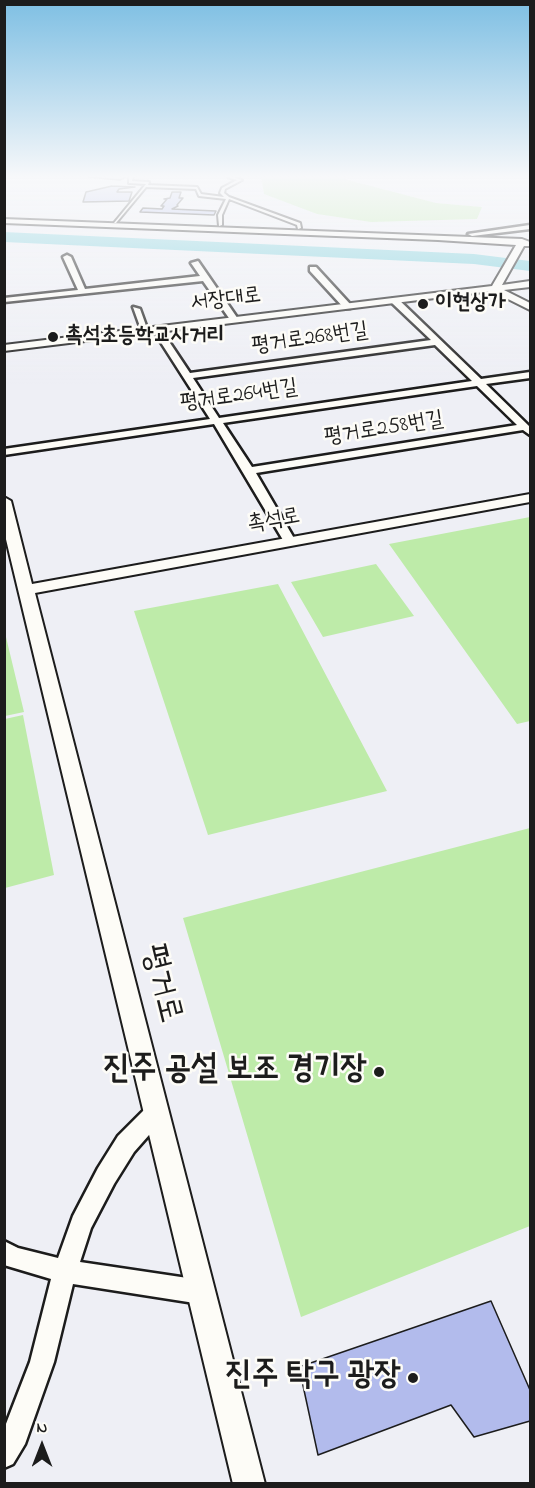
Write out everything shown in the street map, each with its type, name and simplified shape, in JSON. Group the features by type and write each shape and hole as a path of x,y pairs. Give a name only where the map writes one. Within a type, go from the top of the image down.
{"street":[{"path":"523,245 497,285 531,307"},
{"path":"67,257 83,292"},
{"path":"195,263 234,319"},
{"path":"313,269 347,306"},
{"path":"4,300 205,278"},
{"name":"서장대로","path":"4,348 395,300 497,285 531,284"},
{"path":"118,288 123,298"},
{"path":"395,300 528,430"},
{"path":"136,309 188,376 249,471 289,540"},
{"name":"평거로268번길","path":"188,376 437,342"},
{"name":"평거로264번길","path":"4,452 531,375"},
{"name":"평거로258번길","path":"249,471 528,430"},
{"name":"촉석로","path":"26,590 289,540 531,498"},
{"name":"평거로","path":"4,501 249,1484"},
{"path":"4,1455 12,1444 42,1362 65,1271 81,1224 126,1144 156,1111"},
{"path":"4,1252 14,1258 65,1271 201,1292"}],"green space":[{"path":"530,517 530,721 517,724 389,544"},
{"path":"376,564 414,616 323,637 291,582"},
{"path":"278,584 387,791 208,835 134,611"},
{"path":"6,637 24,712 5,716 4,638"},
{"path":"23,715 54,875 5,888 5,719"},
{"name":"진주 공설 보조 경기장","path":"530,828 530,1226 301,1317 183,918"}],"building":[{"name":"진주 탁구 광장","path":"491,1301 530,1390 530,1421 474,1437 451,1405 318,1455 299,1367"}],"waterway":[{"path":"184,245 474,259 530,266"}],"place":[{"name":"이현상가","path":"423,304"},
{"name":"촉석초등학교사거리","path":"53,337"},
{"name":"진주 공설 보조 경기장","path":"379,1072"},
{"name":"진주 탁구 광장","path":"413,1378"}]}
